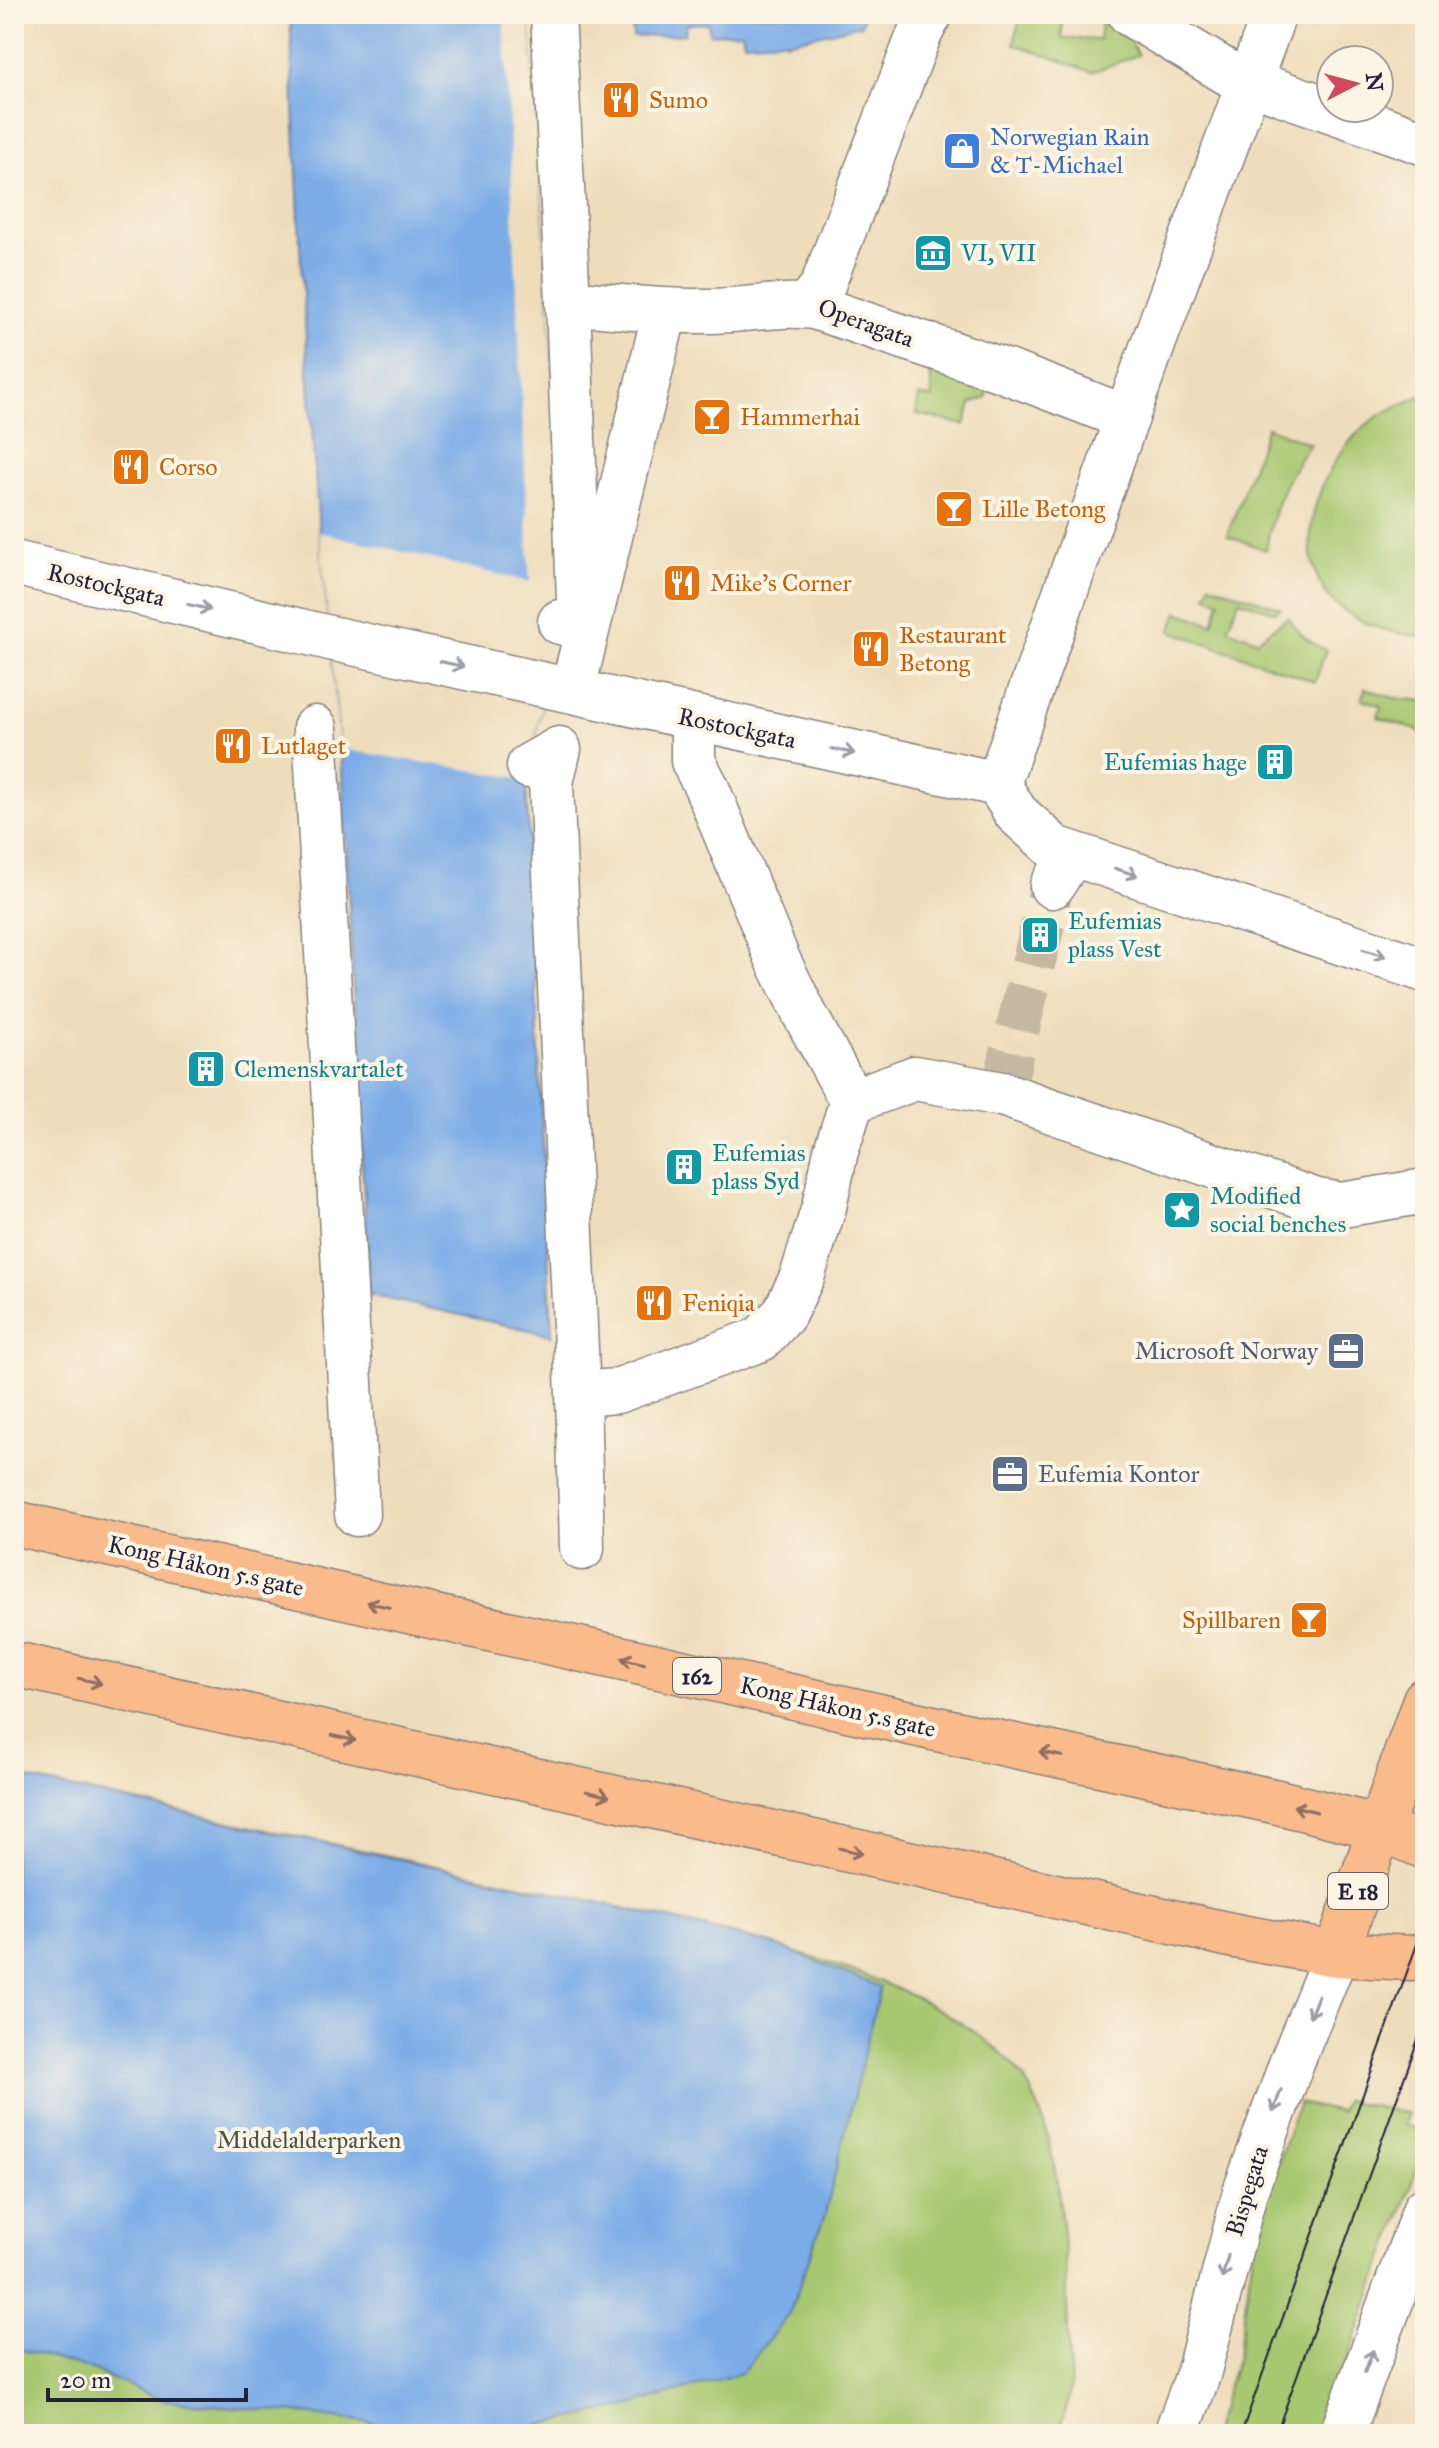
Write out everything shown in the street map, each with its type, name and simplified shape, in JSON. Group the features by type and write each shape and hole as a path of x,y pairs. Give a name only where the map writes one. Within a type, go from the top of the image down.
{"highway":[{"name":"Kong Håkon 5.s gate","path":"14,1523 1278,1802 1381,1828 1425,1847"},
{"path":"14,1664 1220,1933 1336,1954 1411,1958 1425,1955"},
{"name":"E 18","path":"1336,1954 1425,1700"}],"street":[{"path":"553,14 568,302 574,645 665,311"},
{"name":"Operagata","path":"930,14 919,35 822,287 808,305 1005,371 1127,418"},
{"path":"1130,14 1230,74 1425,143"},
{"path":"1274,14 998,784 1016,813 1055,848 1063,871 1425,970"},
{"path":"568,302 665,311 808,305"},
{"name":"Rostockgata","path":"14,563 330,638 998,784"},
{"path":"578,1394 617,1391 761,1339 784,1314 802,1277 852,1101 778,960 693,761 693,719"},
{"path":"315,728 357,1514"},
{"path":"529,766 559,749 551,782 582,1548"},
{"path":"852,1101 915,1078 1002,1094 1317,1201 1342,1205 1425,1191"},
{"name":"Bispegata","path":"1176,2434 1198,2375 1245,2192 1293,2059 1336,1954"},
{"path":"1342,2434 1425,2209"}],"green space":[{"path":"1020,16 1062,19 1062,38 1099,40 1101,24 1120,23 1138,55 1092,72 1014,44"},
{"path":"929,358 993,379 986,398 971,404 965,425 916,414 919,396 932,398"},
{"path":"1425,394 1425,637 1386,630 1349,614 1328,595 1315,572 1311,547 1312,520 1320,493 1347,445 1379,416"},
{"path":"1267,427 1310,444 1281,494 1266,550 1227,536"},
{"path":"1210,584 1281,608 1275,612 1239,600 1228,629 1257,640 1288,617 1304,636 1326,650 1315,682 1171,631 1178,612 1213,624 1220,601 1207,596"},
{"path":"1365,688 1394,698 1425,701 1425,733 1378,717 1381,706 1362,699"},
{"name":"Middelalderparken","path":"14,1776 646,1913 806,1955 896,1988 938,2009 976,2033 1009,2060 1027,2084 1041,2114 1058,2190 1066,2269 1070,2392 1057,2434 14,2434"},
{"path":"1345,2100 1408,2114 1404,2125 1425,2131 1425,2147 1320,2434 1212,2434 1238,2355 1254,2245 1264,2201 1299,2103 1340,2112"}],"water":[{"path":"290,14 529,14 567,591 526,779 552,1335 369,1295 341,749 319,532 301,265"},
{"path":"632,14 864,14 861,25 786,42 744,42 742,32 710,34 708,23 686,24 685,34 633,37"},
{"name":"Middelalderparken","path":"14,1776 572,1896 773,1944 880,1987 825,2215 789,2314 742,2373 628,2406 497,2434 457,2434 305,2414 162,2400 87,2368 14,2348"}],"pier":[{"path":"504,14 529,14 567,591 526,779 341,749 319,532 530,582"}],"tunnel":[{"path":"1002,1094 1052,886"}],"tram line":[{"path":"1241,2434 1425,1922"},
{"path":"1276,2434 1425,2020"}],"place":[{"name":"Sumo","path":"621,100"},
{"name":"Norwegian Rain & T-Michael","path":"962,151"},
{"name":"VI, VII","path":"933,253"},
{"name":"Hammerhai","path":"712,417"},
{"name":"Corso","path":"131,467"},
{"name":"Lille Betong","path":"954,509"},
{"name":"Mike's Corner","path":"682,583"},
{"name":"Restaurant Betong","path":"871,649"},
{"name":"Lutlaget","path":"233,746"},
{"name":"Eufemias hage","path":"1275,762"},
{"name":"Eufemias plass Vest","path":"1040,935"},
{"name":"Clemenskvartalet","path":"206,1069"},
{"name":"Eufemias plass Syd","path":"684,1167"},
{"name":"Modified social benches","path":"1182,1210"},
{"name":"Feniqia","path":"654,1303"},
{"name":"Microsoft Norway","path":"1346,1351"},
{"name":"Eufemia Kontor","path":"1010,1474"},
{"name":"Spillbaren","path":"1309,1620"}]}
